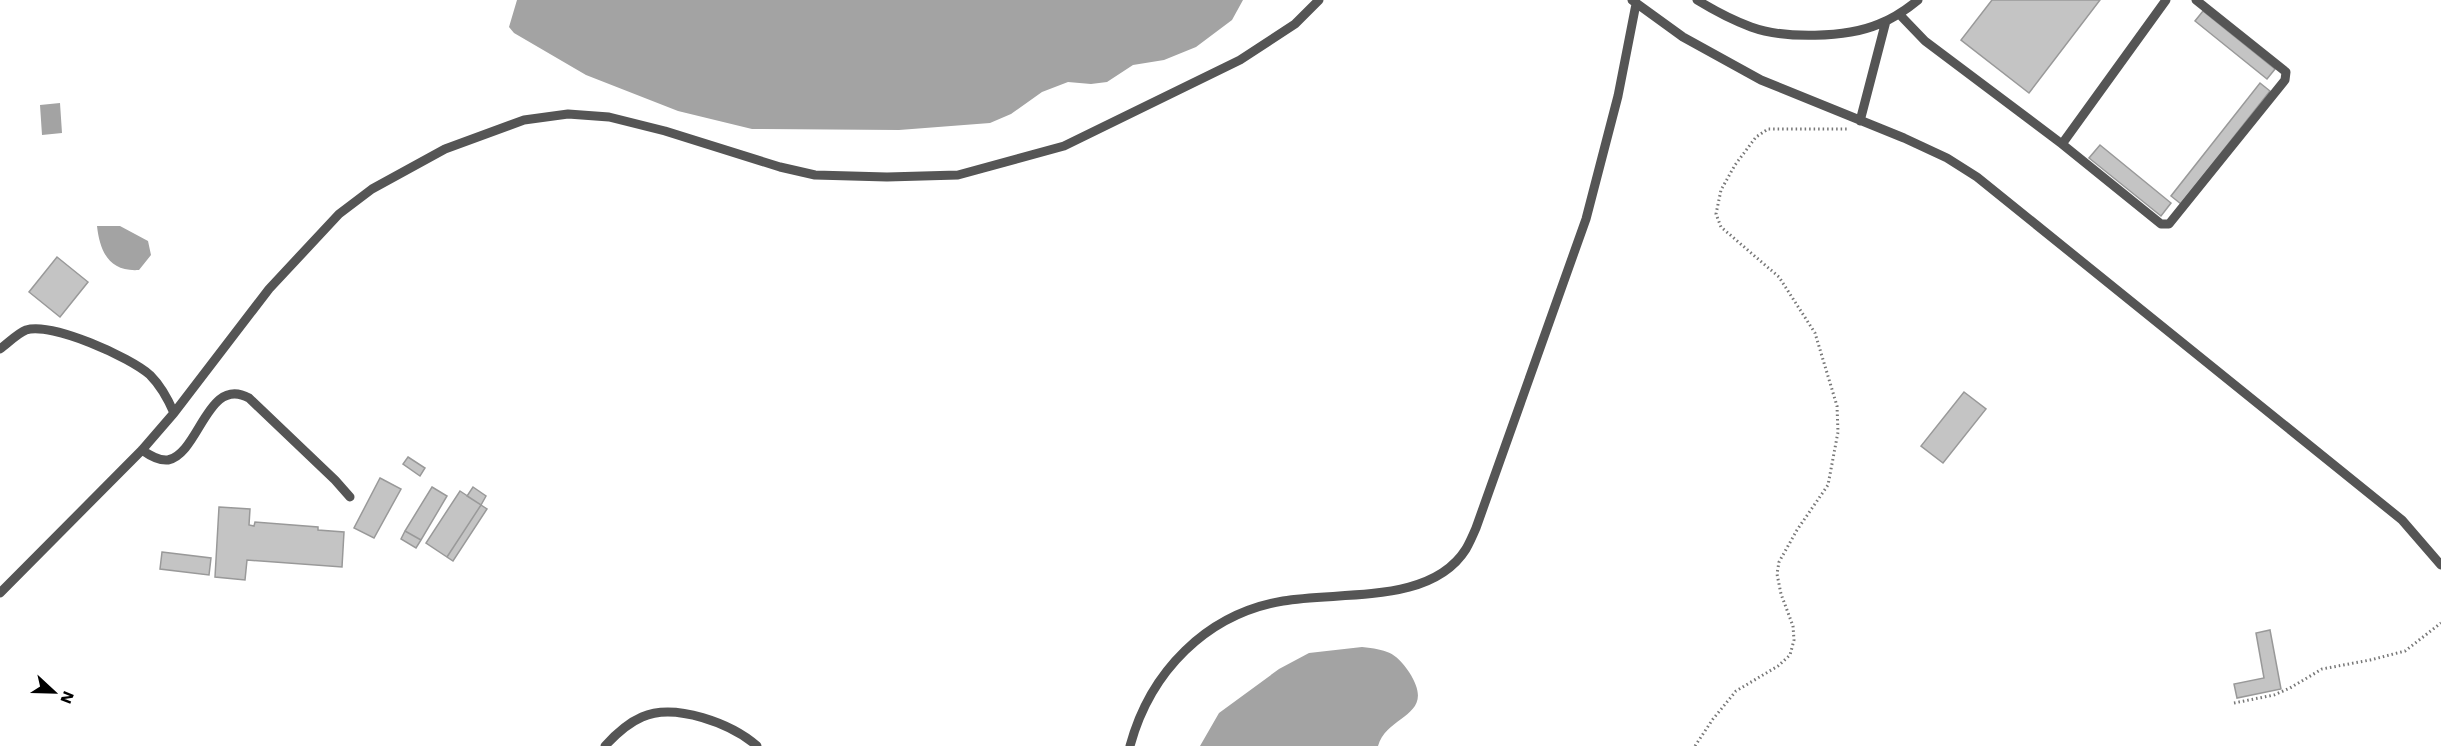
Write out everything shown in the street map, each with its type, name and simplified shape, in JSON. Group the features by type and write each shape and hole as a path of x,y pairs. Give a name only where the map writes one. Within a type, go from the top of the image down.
{"lane":[{"path":"0,593 142,450 174,413 269,290 339,214 372,189 445,149 486,132 525,120 557,116 609,117 814,175 887,177 958,175 1064,146 1240,60 1294,24 1319,0"},
{"path":"1697,0 1721,15 1753,28 1784,34 1838,33 1877,26 1900,15 1918,0"},
{"path":"2062,144 2166,0"},
{"path":"1900,15 1925,41 2062,144 2161,224 2169,224 2285,80 2286,72 2196,0"},
{"path":"1130,746 1136,723 1155,686 1185,649 1209,629 1246,611 1284,601 1400,590 1437,576 1465,550 1476,528 1586,219 1618,96 1634,2 1683,37 1761,80 1936,153 1977,177 2402,520 2441,564"},
{"path":"1860,121 1886,21"},
{"path":"0,349 27,330 54,331 97,346 136,364 152,376 165,393 174,413"},
{"path":"142,450 153,457 166,460 178,456 214,405 223,396 241,393 301,447 350,497"},
{"path":"605,746 627,726 644,716 670,712 704,718 729,728 757,746"}],"path":[{"path":"1695,746 1736,691 1778,666 1790,655 1794,640 1793,626 1781,594 1777,574 1779,562 1797,530 1828,485 1838,432 1838,406 1815,333 1779,277 1721,227 1716,214 1722,190 1735,165 1756,137 1768,129 1813,128 1847,131 1860,121"},
{"path":"2234,703 2290,688 2322,669 2405,651 2441,623"}],"shaded area":[{"path":"517,0 1243,0 1232,20 1196,47 1164,60 1133,65 1107,82 1091,84 1068,82 1042,92 1011,114 990,123 899,130 752,129 678,111 586,75 514,33 509,27"},
{"path":"60,103 62,133 42,135 40,105"},
{"path":"97,226 120,226 148,241 151,255 139,270 121,268 108,259 104,252"},
{"path":"1362,647 1384,651 1399,660 1409,672 1418,698 1408,714 1383,735 1378,746 1200,746 1219,713 1279,669 1309,653"}],"building":[{"path":"1992,0 2100,0 2029,93 1961,40"},
{"path":"2203,11 2275,69 2267,79 2195,21"},
{"path":"2260,83 2270,91 2181,204 2171,196"},
{"path":"2100,145 2171,203 2161,216 2089,158"},
{"path":"57,257 88,282 60,317 29,292"},
{"path":"1964,392 1986,409 1943,463 1921,446"},
{"path":"408,457 425,468 420,476 403,464"},
{"path":"380,478 401,489 374,538 354,528"},
{"path":"432,487 447,496 421,540 405,531"},
{"path":"473,487 486,496 481,505 467,496"},
{"path":"460,491 481,505 447,557 426,543"},
{"path":"481,505 487,509 453,561 447,557"},
{"path":"219,507 250,509 249,525 254,526 255,522 318,527 318,530 344,532 342,567 247,560 245,580 215,577"},
{"path":"405,531 421,540 416,548 401,539"},
{"path":"162,552 211,558 209,575 160,569"},
{"path":"2270,630 2281,689 2237,698 2234,684 2264,678 2256,633"}]}
